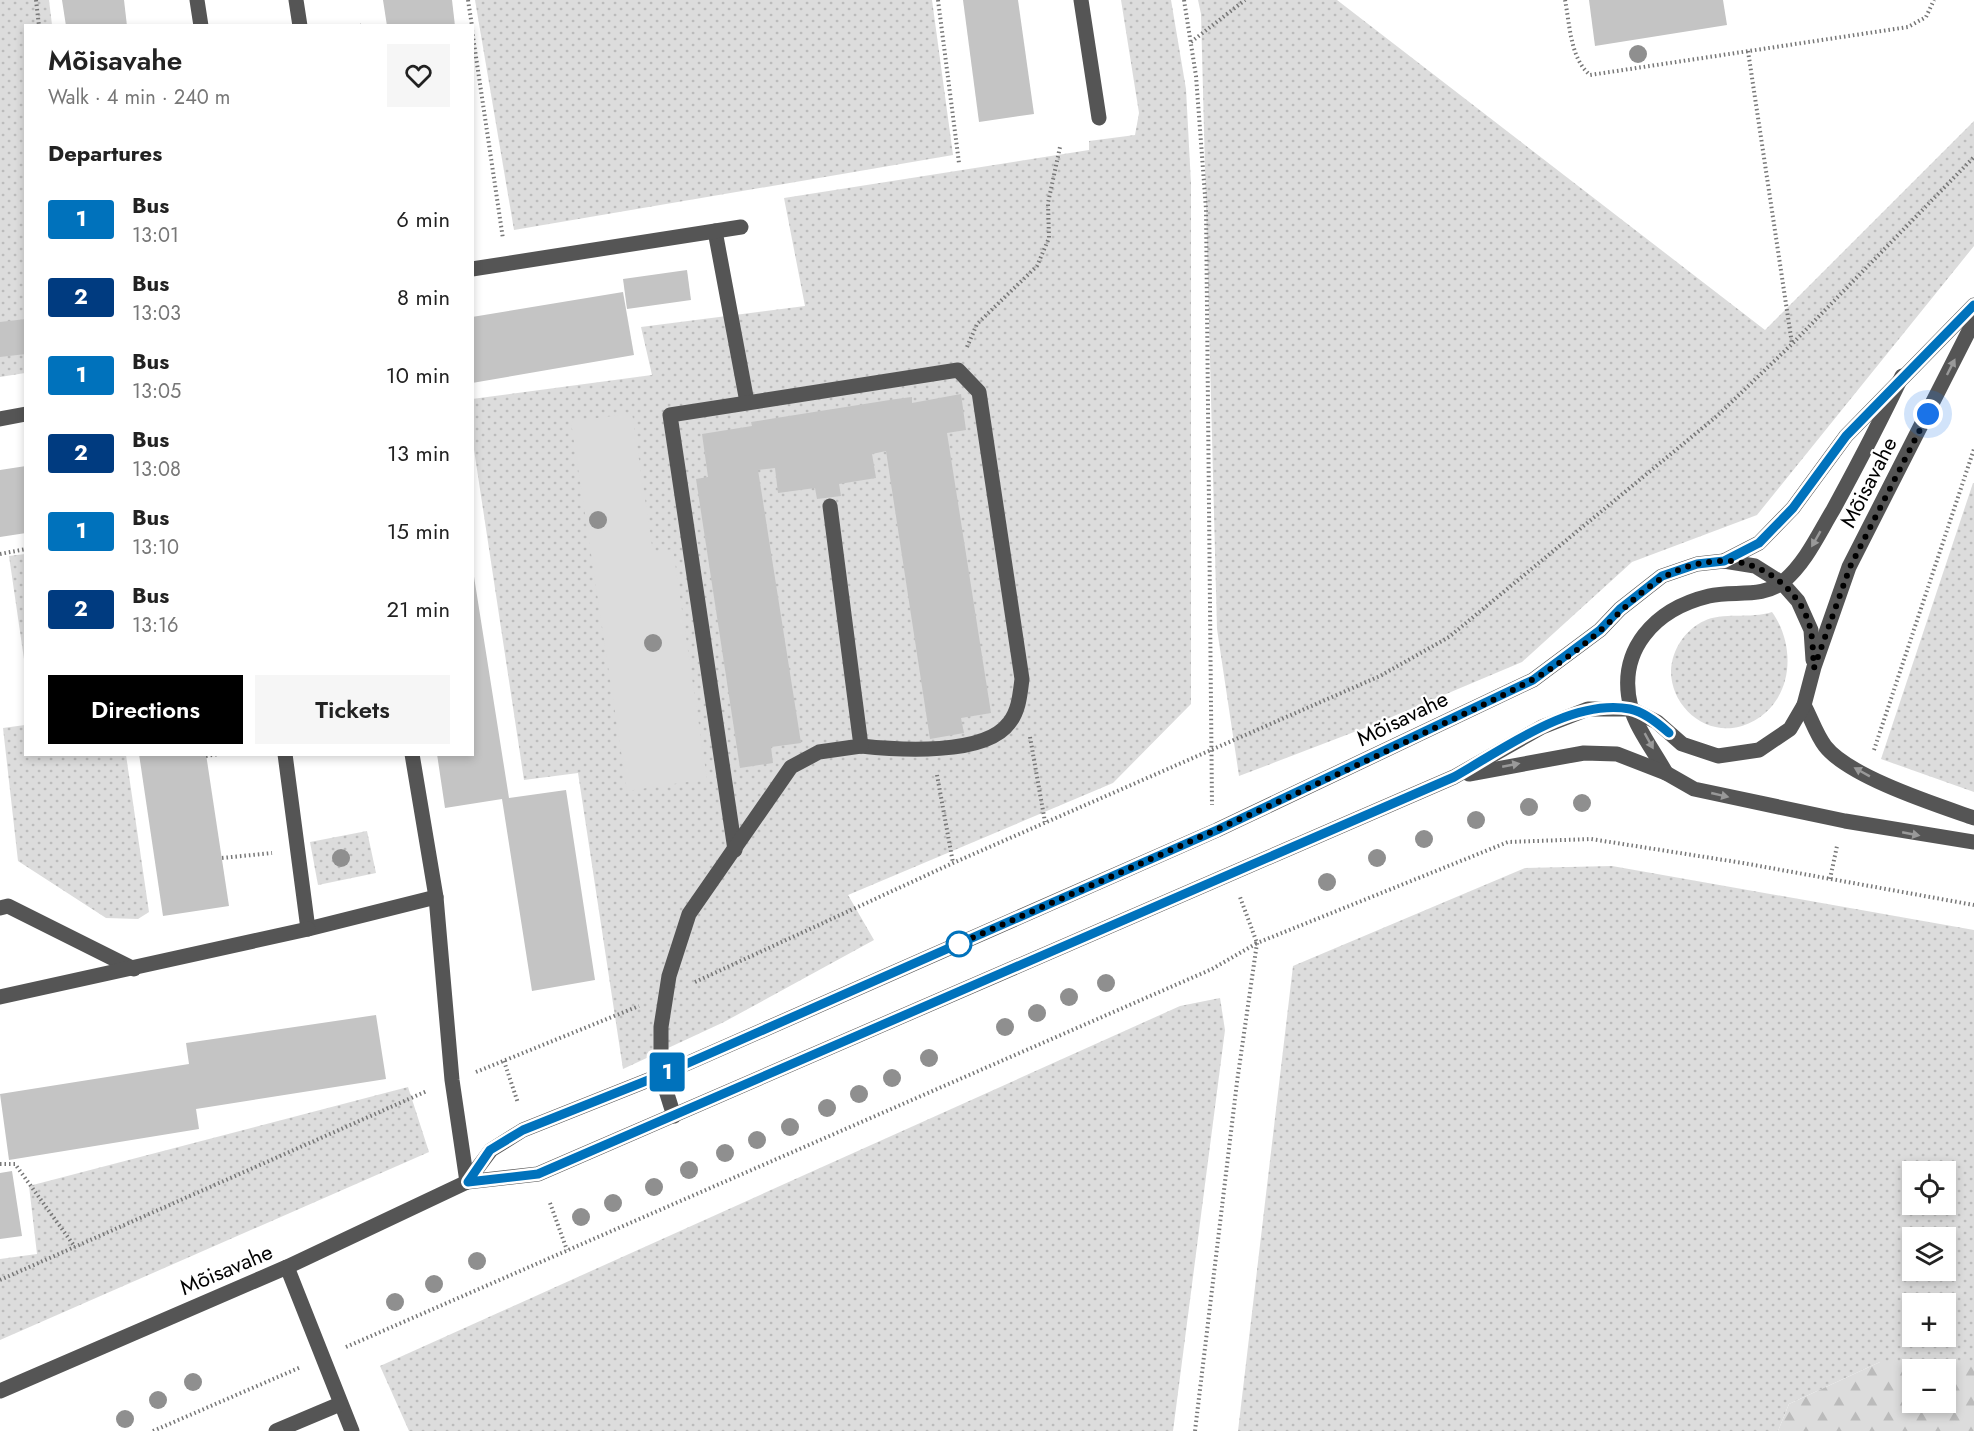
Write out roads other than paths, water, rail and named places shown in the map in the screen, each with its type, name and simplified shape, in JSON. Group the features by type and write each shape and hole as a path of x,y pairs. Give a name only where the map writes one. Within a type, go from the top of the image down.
{"street":[{"path":"197,0 201,24"},
{"path":"296,0 300,24"},
{"path":"1081,0 1099,118"},
{"path":"474,269 741,226"},
{"path":"715,231 747,402"},
{"name":"Mõisavahe","path":"1724,561 1759,543 1786,515 1846,436 1902,376 1974,305"},
{"name":"Mõisavahe","path":"0,1391 287,1267 468,1182 538,1174 674,1116 1454,777 1542,728 1587,709 1631,710 1657,722 1682,744 1718,756 1759,750 1790,729 1804,705 1814,668 1850,567 1974,321"},
{"path":"674,1116 661,1075 661,1027 664,996 689,914 735,850 791,766 819,752 861,746 933,748 968,744 991,736 1009,724 1020,700 1022,679 979,392 958,370 670,415 735,850"},
{"name":"Mõisavahe","path":"1631,710 1628,675 1639,639 1670,610 1710,595 1751,594 1782,583 1805,558 1871,442 1902,376"},
{"path":"0,419 24,414"},
{"path":"830,506 861,746"},
{"name":"Mõisavahe","path":"468,1182 490,1150 523,1130 661,1075 1285,800 1533,680 1600,630 1620,609 1662,576 1697,564 1724,561 1755,566 1782,583 1798,601 1811,630 1814,668"},
{"path":"1804,705 1826,747 1859,771 1921,800 1974,818"},
{"path":"1631,710 1666,772"},
{"path":"1454,777 1584,753 1617,754 1666,772 1694,789 1776,808 1932,837 1974,842"},
{"path":"285,756 308,929"},
{"path":"412,756 436,897 452,1080 468,1182"},
{"path":"0,997 134,969 436,897"},
{"path":"0,908 8,906 134,969"},
{"path":"287,1267 352,1431"},
{"path":"276,1431 340,1404"}]}
